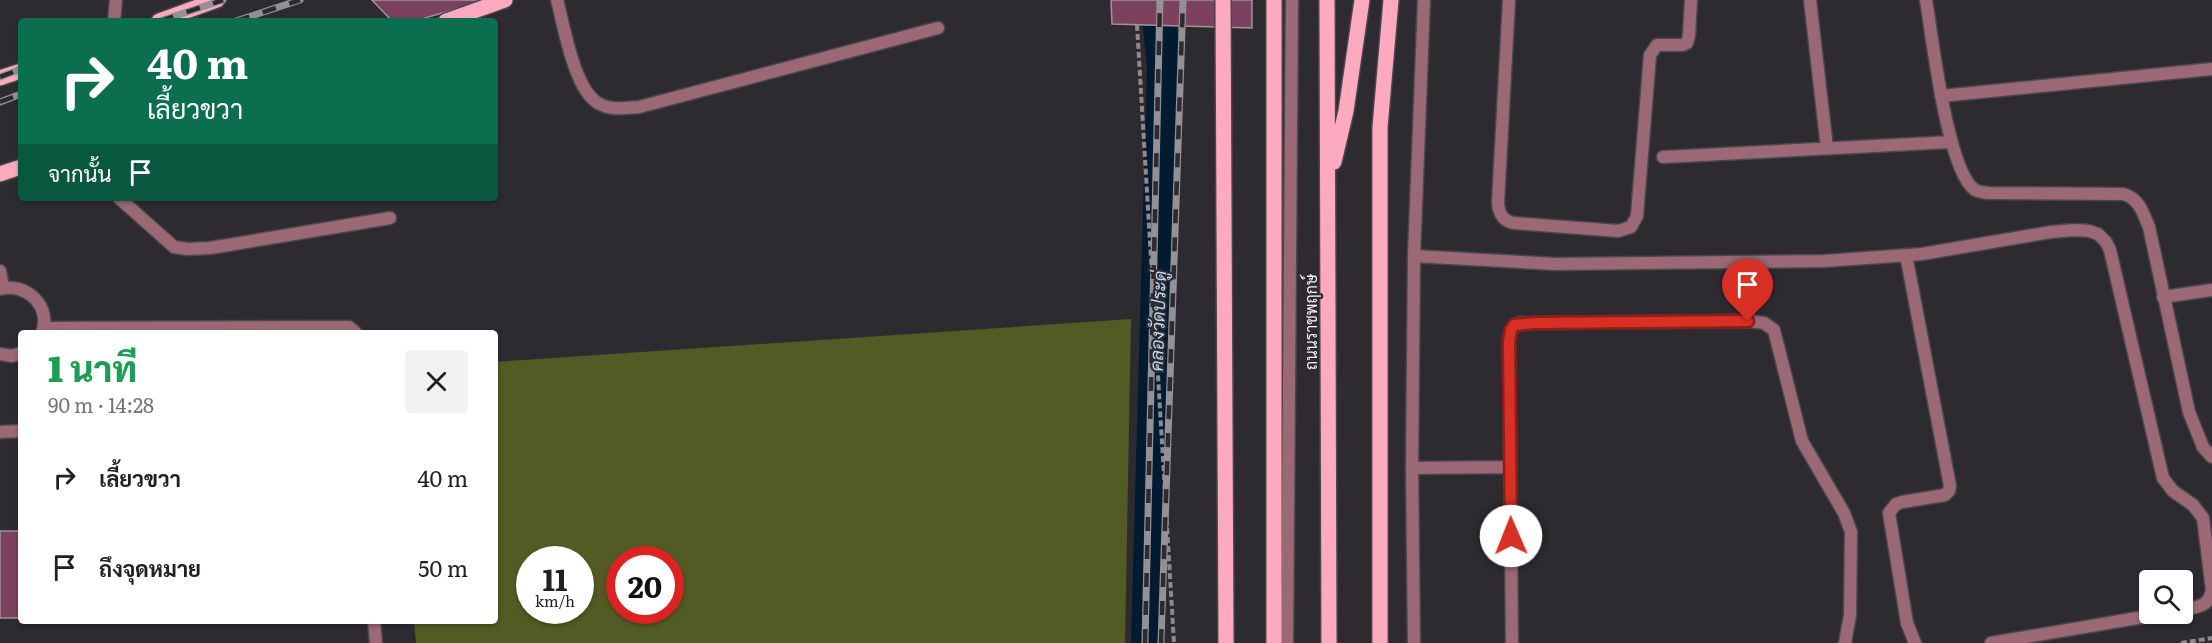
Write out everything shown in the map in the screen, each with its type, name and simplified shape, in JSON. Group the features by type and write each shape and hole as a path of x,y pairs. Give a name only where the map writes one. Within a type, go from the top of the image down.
{"main road":[{"path":"167,18 217,0"},
{"path":"454,18 505,0"},
{"path":"1223,0 1226,643"},
{"path":"1274,0 1274,643"},
{"name":"ถนนราชพฤกษ์","path":"1327,0 1329,643"},
{"path":"1328,191 1346,111 1362,0"},
{"path":"1380,643 1380,127 1391,0"},
{"path":"0,78 18,71"},
{"path":"0,174 18,167"}],"street":[{"path":"114,18 116,0"},
{"path":"557,0 579,81 597,103 613,109 639,107 938,28"},
{"path":"1287,643 1292,0"},
{"path":"1414,643 1412,468 1414,256 1424,0"},
{"path":"1509,0 1498,204 1501,215 1504,219 1514,223 1618,231 1631,227 1637,216 1650,56 1657,45 1687,43 1691,0"},
{"path":"1810,0 1827,148"},
{"path":"1926,0 1941,96 1951,142 1966,179 1975,190 1988,193 2123,194 2131,196 2139,205 2149,227 2189,412 2203,447 2212,457"},
{"path":"1941,96 2212,69"},
{"path":"1663,157 1951,142"},
{"path":"121,201 174,247 188,249 210,248 390,218"},
{"path":"1414,256 1556,264 1824,261 1906,255 2074,230 2098,234 2106,242 2113,264 2163,478 2178,497 2193,505 2203,518 2212,590 2211,597 2202,606 2193,608"},
{"path":"1906,255 1950,486 1945,495 1902,502 1896,504 1889,513 1907,623 1915,643"},
{"path":"0,271 2,288 15,287 26,290 41,306 44,317 43,330"},
{"path":"2163,297 2212,290"},
{"path":"1512,643 1509,341 1514,325 1736,321 1758,321 1769,325 1774,330 1802,441 1844,513 1851,532 1850,615 1845,643"},
{"path":"118,330 349,327 352,330"},
{"path":"0,354 12,356 18,354"},
{"path":"0,432 18,432"},
{"path":"1412,468 1510,466"},
{"path":"1991,643 2139,618"},
{"path":"374,624 376,643"}],"path":[{"path":"1137,25 1174,643"},
{"path":"2181,643 2212,638"}],"green space":[{"path":"1131,319 1125,643 416,643 414,624 498,624 498,362"}],"building":[{"path":"372,0 486,0 425,18 389,18"},
{"path":"1111,0 1252,0 1252,28 1112,24"},
{"path":"0,531 18,531 18,618 0,618"}],"waterway":[{"name":"คลองวัดประดู่","path":"1148,643 1164,66 1157,0"}],"railway":[{"path":"169,18 223,0"},
{"path":"245,18 300,0"},
{"path":"1145,643 1160,0"},
{"path":"1161,643 1183,0"},
{"path":"0,77 18,70"},
{"path":"0,102 18,95"}],"route":[{"path":"1511,536 1509,335 1514,325 1748,321"}]}
